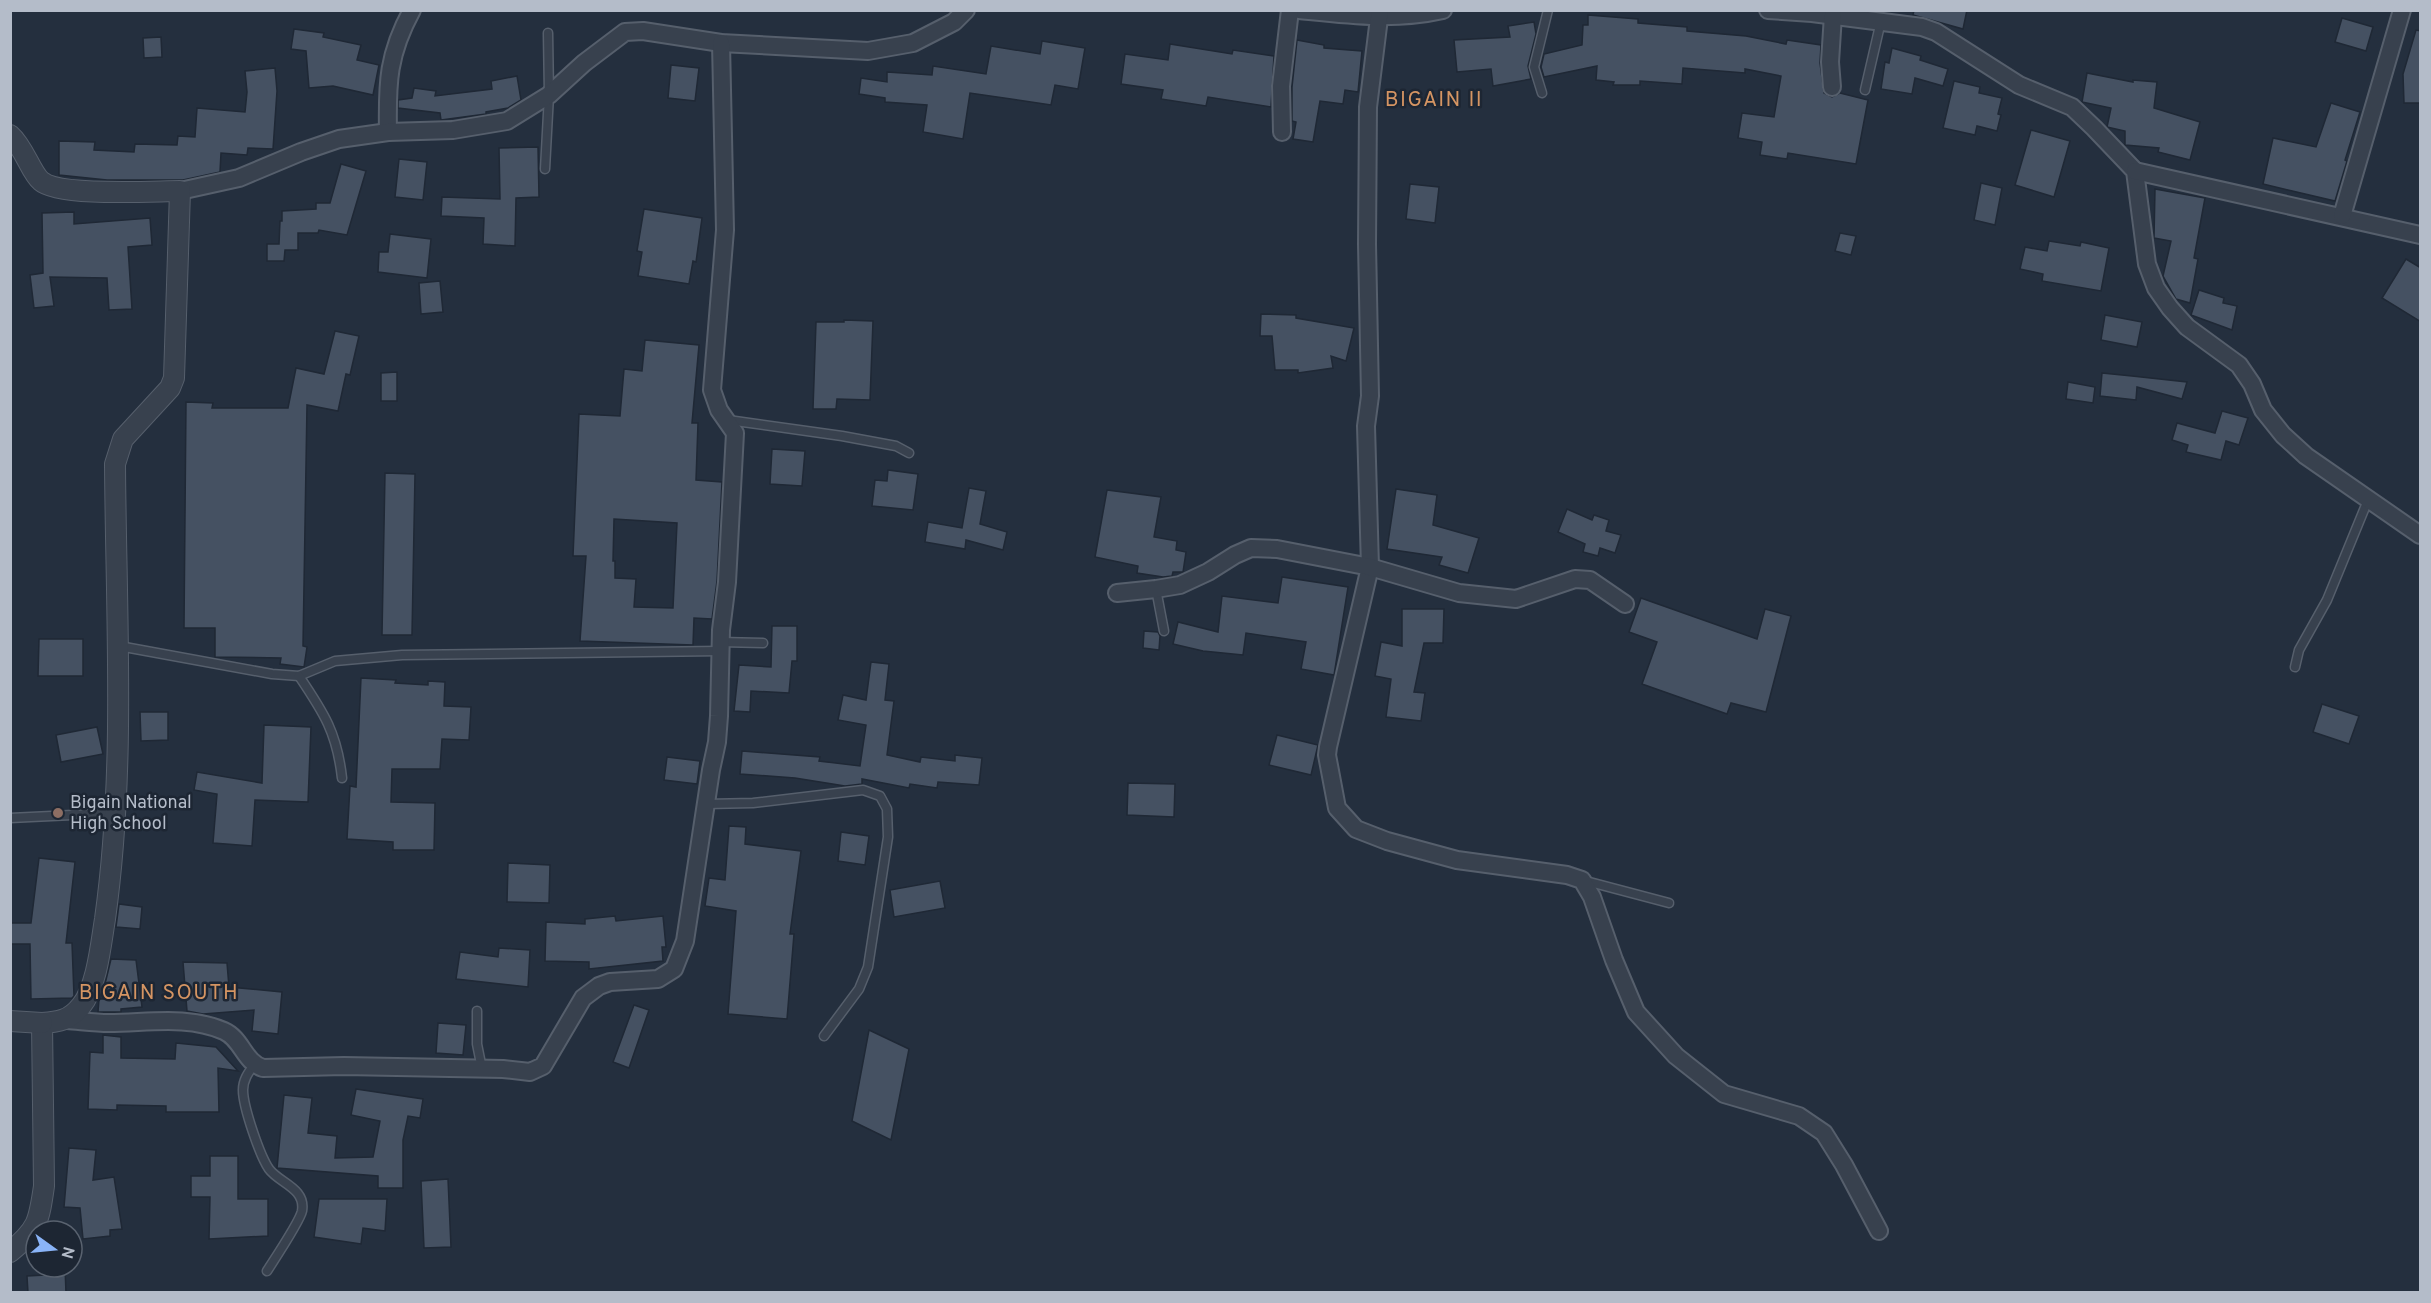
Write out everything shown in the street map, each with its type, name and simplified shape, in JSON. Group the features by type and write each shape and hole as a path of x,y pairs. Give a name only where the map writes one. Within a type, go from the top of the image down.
{"street":[{"path":"388,132 389,68 399,34 412,10"},
{"path":"10,135 28,158 39,180 50,187 73,190 180,191 239,178 339,139 388,132 453,130 507,121 549,95 584,63 625,32 643,31 721,43 868,51 913,43 954,22 966,10"},
{"path":"1282,132 1281,86 1290,10"},
{"path":"1299,10 1421,15 1443,10"},
{"path":"1768,10 1833,15 1852,14 1922,27 1936,32 2019,85 2072,107 2135,171 2421,235"},
{"path":"2342,216 2402,10"},
{"path":"1380,14 1368,107 1367,244 1370,396 1366,426 1370,567 1328,747 1327,755 1337,808 1356,829 1387,841 1457,860 1567,875 1582,880 1592,897 1614,960 1636,1012 1676,1056 1724,1094 1799,1116 1824,1133 1879,1231"},
{"path":"1832,87 1830,62 1833,15"},
{"path":"10,1021 42,1023 67,1020 109,1023 152,1020 204,1024 226,1031 236,1039 254,1065 263,1068 344,1066 530,1072 543,1066 583,998 599,986 610,982 658,979 674,969 685,941 717,742 720,647 727,582 734,463 735,433 720,410 712,390 725,230 721,43"},
{"path":"2135,171 2147,264 2156,288 2166,301 2187,327 2239,365 2252,384 2263,410 2283,435 2306,456 2421,536"},
{"path":"67,1020 82,1005 92,983 101,945 109,887 115,813 119,646 115,464 123,439 170,388 174,378 180,191"},
{"path":"1117,593 1156,590 1180,585 1251,548 1277,549 1370,567 1459,592 1516,599 1575,579 1590,580 1625,604"},
{"path":"10,1252 36,1227 41,1210 44,1186 42,1023"}],"lane":[{"path":"1542,93 1534,67 1548,10"},
{"path":"1865,90 1881,21"},
{"path":"545,169 549,95 548,33"},
{"path":"728,420 842,436 896,446 909,453"},
{"path":"2295,667 2299,650 2327,600 2368,500"},
{"path":"1156,590 1164,631"},
{"path":"119,646 272,674 299,676 335,661 402,655 720,647 763,643"},
{"path":"299,676 325,714 335,738 342,778"},
{"path":"706,804 753,803 863,790 880,796 886,809 888,837 868,967 859,989 824,1036"},
{"path":"10,818 115,813"},
{"path":"1582,880 1669,903"},
{"path":"477,1011 477,1044 482,1069"},
{"path":"254,1065 245,1078 243,1089 245,1106 270,1171 300,1196 302,1211 267,1271"}],"building":[{"path":"1914,10 1967,10 1963,29 1913,15"},
{"path":"1588,15 1638,19 1638,23 1687,27 1687,31 1746,36 1786,44 1787,40 1821,45 1820,63 1824,93 1832,97 1840,93 1868,100 1856,164 1788,153 1787,159 1760,155 1762,142 1738,138 1742,113 1774,117 1781,76 1745,69 1745,73 1683,68 1682,84 1640,81 1640,85 1613,85 1614,82 1596,80 1597,66 1544,77 1541,67 1544,54 1582,45 1583,25 1588,25"},
{"path":"2342,18 2373,27 2366,51 2335,42"},
{"path":"1534,22 1536,34 1528,66 1531,79 1493,86 1491,69 1457,72 1454,40 1510,37 1508,26"},
{"path":"294,29 324,33 323,37 361,45 357,60 379,65 373,95 333,86 309,88 306,51 291,49"},
{"path":"2416,30 2421,31 2421,103 2404,103 2403,74"},
{"path":"161,37 162,57 144,58 143,38"},
{"path":"1297,40 1324,45 1324,48 1362,51 1358,92 1345,90 1343,104 1320,101 1313,142 1293,139 1296,122 1292,121 1292,87"},
{"path":"1042,41 1085,48 1078,89 1055,85 1051,105 970,93 963,139 923,132 927,105 885,102 885,98 859,94 861,78 887,82 887,72 932,75 933,66 986,74 991,46 1040,54"},
{"path":"1170,44 1232,54 1233,50 1274,56 1271,107 1208,97 1206,106 1161,99 1163,90 1121,84 1125,54 1168,60"},
{"path":"1892,48 1921,56 1920,60 1948,69 1943,86 1915,78 1912,94 1881,89 1885,62 1889,63"},
{"path":"671,65 699,68 695,101 668,98"},
{"path":"275,68 277,91 273,149 248,148 247,155 221,153 220,172 183,180 107,180 59,175 59,141 95,142 94,150 134,152 135,144 177,145 178,136 195,137 197,108 245,112 247,92 245,71"},
{"path":"2087,73 2133,82 2133,80 2157,82 2154,108 2200,122 2190,160 2158,152 2159,148 2125,145 2125,131 2107,127 2111,108 2082,102"},
{"path":"517,76 521,100 508,108 486,112 486,114 441,120 440,113 398,108 398,100 412,98 414,88 436,91 435,96 492,89 491,81"},
{"path":"1954,81 1980,87 1979,93 2002,98 1997,131 1977,126 1975,135 1943,128"},
{"path":"2331,103 2360,112 2335,201 2263,184 2273,138 2316,147"},
{"path":"2031,130 2070,141 2054,197 2015,185"},
{"path":"538,147 539,197 516,198 515,246 483,244 484,218 441,216 442,197 500,199 499,148"},
{"path":"399,159 427,162 423,200 395,197"},
{"path":"341,164 366,171 347,235 319,230 318,233 298,233 298,250 285,250 284,261 267,261 267,244 279,244 282,211 316,209 316,203 330,203"},
{"path":"1981,183 2002,188 1995,225 1974,220"},
{"path":"1410,184 1439,187 1435,223 1406,219"},
{"path":"2155,189 2205,198 2194,258 2198,259 2190,303 2176,299 2163,276 2171,241 2154,238"},
{"path":"644,209 702,218 696,262 693,261 689,284 638,276 642,252 637,251"},
{"path":"74,212 74,224 150,218 152,245 128,247 132,309 109,310 107,278 50,277 54,306 34,308 30,275 43,273 42,213"},
{"path":"1840,233 1856,236 1851,255 1835,251"},
{"path":"390,234 431,239 427,278 378,272 379,252 388,252"},
{"path":"2049,241 2080,246 2081,242 2109,248 2101,291 2042,281 2043,274 2020,269 2025,247 2047,251"},
{"path":"2406,259 2421,268 2421,322 2382,298"},
{"path":"440,281 443,312 421,314 419,283"},
{"path":"2199,290 2224,298 2223,303 2237,306 2232,330 2191,315"},
{"path":"1261,314 1296,315 1296,318 1354,328 1346,361 1331,356 1333,368 1298,373 1298,370 1275,370 1272,336 1260,336"},
{"path":"2105,315 2142,322 2137,347 2101,340"},
{"path":"844,320 873,321 870,400 837,399 836,409 813,409 816,322 844,322"},
{"path":"335,331 359,336 350,375 346,374 338,411 307,405 303,646 307,647 304,667 280,664 281,658 215,657 215,628 184,628 186,402 213,403 212,408 288,408 296,368 324,374"},
{"path":"645,340 699,345 692,423 698,423 696,480 722,482 717,581 712,619 694,618 693,645 580,641 586,556 573,556 579,414 620,416 624,369 642,371","holes":["614,519 677,523 673,608 634,607 636,579 615,578"]},
{"path":"397,372 397,401 381,401 381,373"},
{"path":"2102,373 2187,382 2182,399 2137,387 2136,400 2100,396"},
{"path":"2068,382 2095,387 2093,403 2066,399"},
{"path":"2222,411 2248,418 2239,445 2226,441 2221,460 2186,452 2188,445 2172,440 2177,423 2215,433"},
{"path":"772,449 805,451 802,486 770,484"},
{"path":"888,470 918,474 913,510 872,506 875,480 887,481"},
{"path":"385,473 415,474 412,635 382,635"},
{"path":"969,488 986,491 980,524 1007,532 1003,550 966,540 965,549 925,542 928,522 962,528"},
{"path":"1396,489 1437,495 1433,525 1479,538 1468,573 1439,565 1442,557 1387,549"},
{"path":"1107,490 1161,497 1154,537 1177,541 1176,550 1186,552 1183,572 1173,572 1172,576 1163,577 1137,573 1138,566 1095,557"},
{"path":"1567,509 1592,520 1594,515 1609,520 1606,531 1621,535 1615,553 1600,548 1598,556 1583,552 1585,544 1558,532"},
{"path":"1282,577 1348,587 1334,675 1301,669 1306,642 1246,633 1243,655 1203,651 1173,644 1178,622 1218,632 1222,596 1278,603"},
{"path":"1641,598 1757,639 1765,609 1791,616 1766,712 1731,703 1727,714 1642,684 1657,642 1629,632"},
{"path":"1402,609 1444,609 1443,643 1424,643 1414,692 1425,693 1421,721 1386,717 1391,679 1375,676 1381,642 1402,646"},
{"path":"772,626 797,626 797,661 792,661 789,693 751,691 750,712 734,711 739,665 771,667"},
{"path":"1144,631 1158,632 1159,650 1143,648"},
{"path":"39,639 83,639 83,676 38,676"},
{"path":"871,662 889,664 885,700 894,701 887,755 920,762 921,757 955,761 955,755 982,758 979,785 938,782 937,788 910,784 909,788 862,779 862,784 845,786 795,778 740,774 742,751 820,757 819,761 860,766 866,725 838,720 843,695 866,700"},
{"path":"361,678 428,685 428,681 445,682 444,706 471,707 469,740 442,739 440,769 392,769 391,802 435,803 434,850 393,850 393,842 347,839 350,786 356,787"},
{"path":"2322,704 2359,716 2349,744 2313,732"},
{"path":"140,712 168,712 168,740 141,741"},
{"path":"264,725 311,727 308,802 255,800 252,846 213,843 217,794 194,790 197,772 262,783"},
{"path":"97,727 103,754 61,762 56,735"},
{"path":"1277,735 1318,745 1311,775 1269,765"},
{"path":"667,757 700,761 697,784 664,780"},
{"path":"1128,783 1175,784 1174,817 1127,815"},
{"path":"729,826 746,827 745,844 801,851 790,934 794,934 787,1019 728,1014 736,911 705,906 709,878 725,880"},
{"path":"841,832 869,836 865,865 838,861"},
{"path":"39,858 75,862 66,943 72,943 74,996 72,998 31,999 30,944 10,944 10,923 31,923"},
{"path":"508,863 550,865 549,903 507,902"},
{"path":"940,881 945,908 894,917 890,890"},
{"path":"119,904 142,907 140,929 116,927"},
{"path":"615,916 616,921 663,916 666,947 662,947 663,961 589,969 589,962 545,961 546,922 585,924 585,919"},
{"path":"499,948 530,950 528,987 456,979 460,952 498,957"},
{"path":"111,959 136,960 142,1007 121,1009 121,1012 98,1012 99,999 104,999"},
{"path":"183,962 227,963 229,987 282,992 278,1034 252,1031 254,1010 203,1014 187,1011"},
{"path":"634,1005 649,1010 629,1068 613,1062"},
{"path":"438,1023 466,1025 463,1055 436,1053"},
{"path":"869,1030 909,1049 891,1140 852,1121"},
{"path":"103,1035 121,1037 121,1058 175,1059 176,1043 216,1047 238,1071 218,1068 219,1112 166,1112 166,1106 117,1105 117,1110 88,1109 90,1052 103,1053"},
{"path":"356,1089 423,1099 420,1118 408,1116 403,1140 403,1188 378,1188 378,1176 277,1168 284,1095 312,1098 308,1133 337,1136 335,1158 373,1157 380,1121 351,1115"},
{"path":"69,1148 96,1150 93,1180 114,1177 122,1229 110,1230 110,1236 84,1239 84,1219 81,1219 80,1208 64,1207"},
{"path":"210,1156 238,1156 238,1199 268,1199 268,1236 209,1239 210,1197 191,1197 191,1176 210,1176"},
{"path":"448,1179 451,1247 424,1248 421,1181"},
{"path":"319,1199 387,1199 385,1231 363,1228 361,1244 314,1237"},
{"path":"27,1279 65,1279 66,1293 28,1293"}],"place":[{"name":"Bigain National High School","path":"58,813"}],"district":[{"name":"BIGAIN II","path":"1434,100"},
{"name":"BIGAIN SOUTH","path":"159,993"}]}
